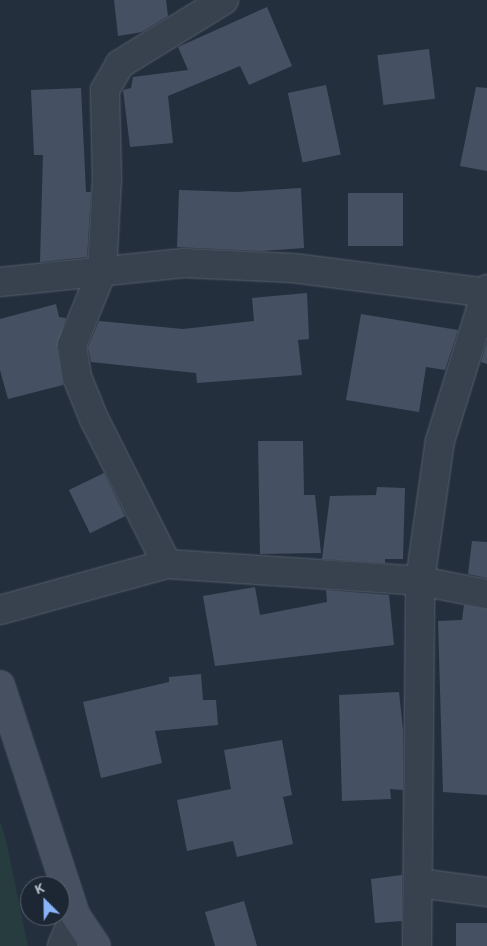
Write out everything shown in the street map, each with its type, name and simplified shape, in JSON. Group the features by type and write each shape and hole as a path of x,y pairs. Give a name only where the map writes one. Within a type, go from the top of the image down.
{"street":[{"path":"167,564 77,377 72,345 102,272 107,180 105,90 120,64 224,0"},
{"path":"0,282 184,263 293,268 487,292 440,441 420,581 417,946"},
{"path":"0,610 167,564 420,581 487,594"},
{"path":"0,685 76,915 96,946"},
{"path":"418,883 487,892"},
{"path":"62,946 76,915"}],"green space":[{"path":"0,821 6,840 20,907 20,926 24,926 28,946 0,946"}],"building":[{"path":"114,0 166,0 168,16 142,32 118,36"},
{"path":"267,7 292,66 249,85 240,66 168,96 173,143 130,147 123,90 131,88 133,77 188,70 178,47"},
{"path":"429,49 435,99 383,105 377,55"},
{"path":"326,85 341,154 303,163 288,93"},
{"path":"476,87 487,88 487,171 460,166"},
{"path":"81,88 86,192 91,192 87,257 40,262 43,155 34,155 31,90"},
{"path":"301,188 304,248 262,251 177,247 179,190 238,192"},
{"path":"348,193 403,193 403,246 348,246"},
{"path":"307,293 309,339 298,340 302,375 197,383 196,373 91,362 88,347 99,321 183,329 254,321 252,298"},
{"path":"56,304 59,317 66,318 57,347 63,385 8,399 0,370 0,319"},
{"path":"361,314 458,330 445,370 426,367 419,412 346,400"},
{"path":"487,342 487,364 481,362"},
{"path":"258,441 303,441 304,495 315,495 321,553 260,554"},
{"path":"104,473 125,516 90,533 69,490"},
{"path":"377,487 405,488 403,559 385,559 385,563 322,559 330,496 376,495"},
{"path":"472,541 487,542 487,578 468,574"},
{"path":"255,587 260,615 327,602 326,590 389,595 394,645 215,666 203,596"},
{"path":"464,605 487,609 487,795 443,792 438,621 462,620"},
{"path":"201,674 203,700 216,700 218,725 155,731 162,763 101,778 83,702 169,682 169,677"},
{"path":"399,692 403,730 403,790 390,789 391,799 342,801 339,695"},
{"path":"282,740 292,795 283,797 293,844 237,857 233,841 187,851 177,800 231,789 224,750"},
{"path":"402,875 402,921 375,923 371,879"},
{"path":"244,901 257,946 215,946 205,912"},
{"path":"456,923 487,923 487,946 456,946"}]}
